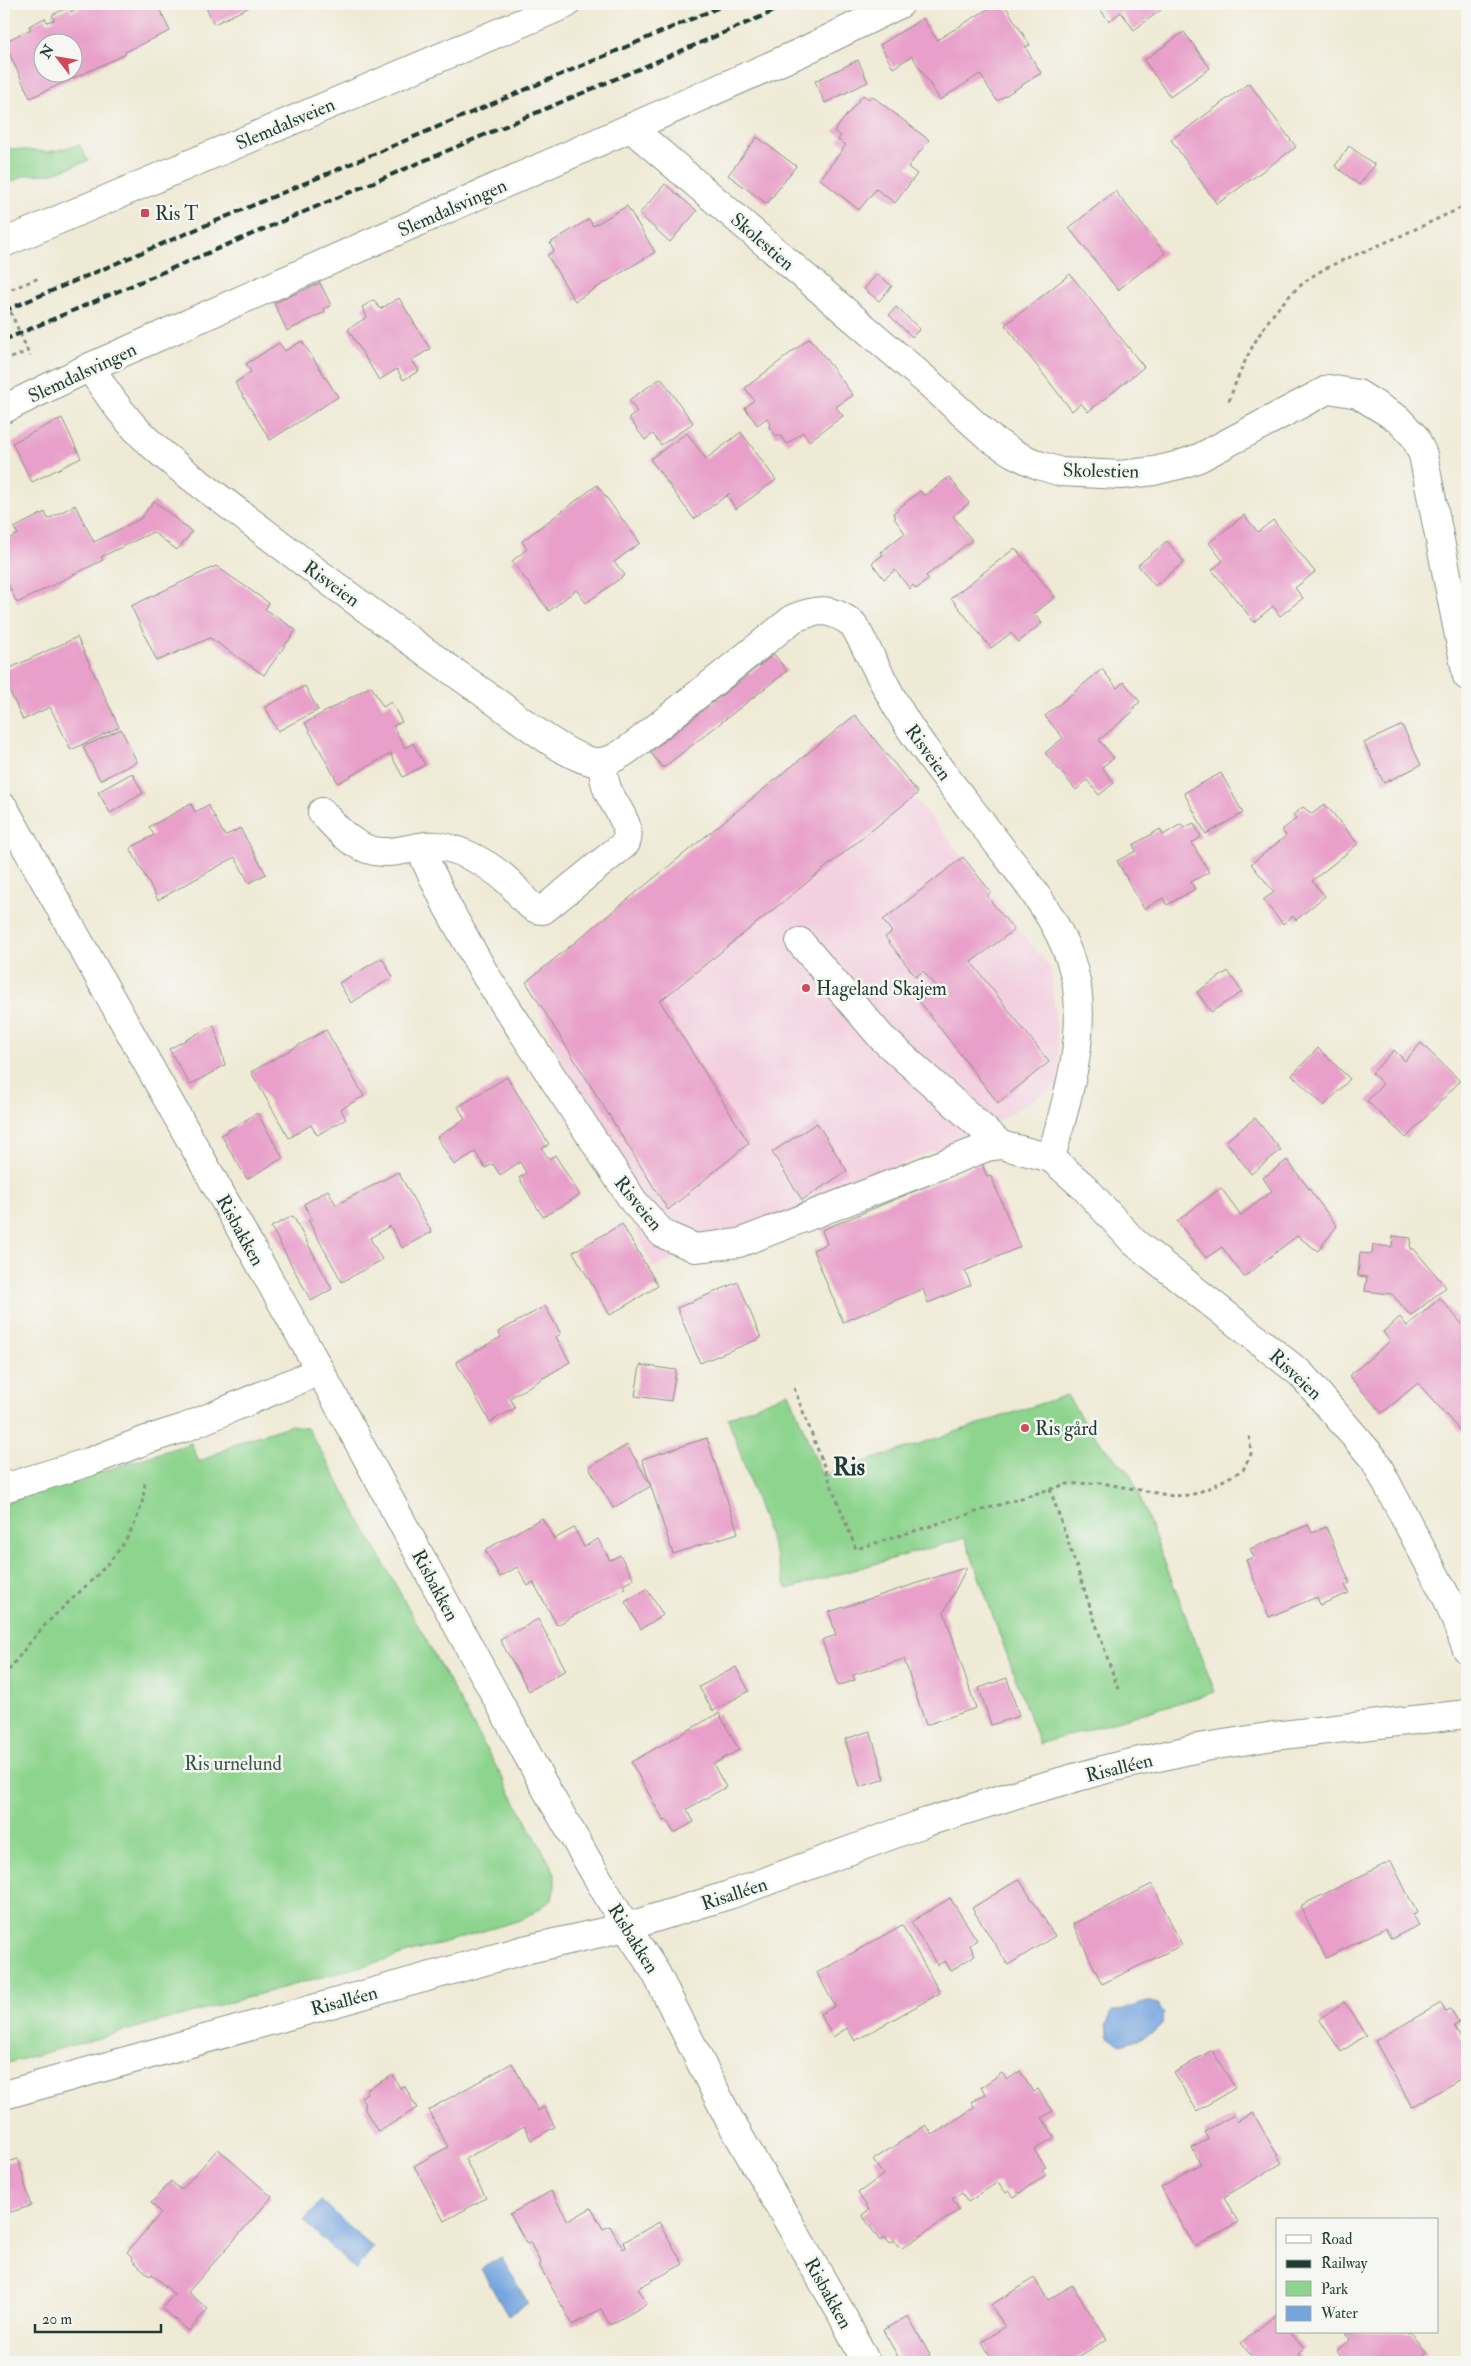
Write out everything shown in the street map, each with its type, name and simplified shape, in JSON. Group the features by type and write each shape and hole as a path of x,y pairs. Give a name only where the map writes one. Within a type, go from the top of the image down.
{"street":[{"name":"Slemdalsveien","path":"4,243 566,4"},
{"name":"Slemdalsvingen","path":"4,408 44,388 804,52 900,4"},
{"name":"Skolestien","path":"631,128 928,382 990,438 1013,453 1038,465 1061,472 1121,475 1154,471 1179,465 1221,446 1329,390 1358,394 1398,419 1415,438 1423,455 1467,676"},
{"name":"Risveien","path":"90,368 125,417 148,442 310,567 565,750 590,762 602,763 618,756 637,743 794,618 811,611 828,611 841,615 853,624 913,733 1021,874 1053,921 1068,952 1077,986 1079,1022 1074,1070 1051,1158"},
{"path":"322,812 347,838 366,848 386,853 432,844 457,849 508,881 532,907 537,910 544,910 626,843 629,836 608,791 602,763"},
{"name":"Risbakken","path":"4,808 320,1371 546,1789 626,1927 656,1973 728,2117 841,2313 866,2362"},
{"name":"Risveien","path":"419,847 447,906 486,976 634,1202 663,1234 695,1248 739,1244 987,1148 1001,1145 1051,1158 1084,1187 1134,1242 1301,1374 1374,1459 1448,1600 1467,1650"},
{"path":"800,942 882,1038 1001,1145"},
{"path":"4,1488 89,1462 146,1440 184,1428 320,1371"},
{"name":"Risalléen","path":"4,2095 542,1945 626,1927 729,1895 927,1822 1110,1768 1198,1748 1274,1736 1467,1714"}],"path":[{"path":"1221,446 1229,402 1239,371 1253,342 1278,309 1306,281 1332,266 1467,205"},
{"path":"4,292 39,278"},
{"path":"4,297 44,388"},
{"path":"4,361 28,351"},
{"path":"794,1388 856,1549 1067,1484 1101,1483 1173,1496 1191,1495 1215,1486 1243,1470 1251,1454 1249,1433"},
{"path":"4,1677 28,1644 52,1618 90,1584 117,1555 137,1519 145,1485 146,1440"},
{"path":"1050,1488 1118,1689"}],"shaded area":[{"name":"Hageland Skajem","path":"866,736 1051,969 1061,1082 984,1130 653,1268 537,1006"}],"green space":[{"path":"80,145 88,161 50,174 25,175 4,186 4,148 48,152"},
{"path":"789,1392 822,1476 1067,1395 1099,1441 1131,1475 1215,1692 1039,1744 965,1538 787,1589 728,1418"},
{"name":"Ris urnelund","path":"292,1425 307,1428 327,1461 555,1873 552,1900 524,1919 388,1959 4,2064 4,1503 191,1443 199,1462 242,1441"}],"water":[{"path":"1146,2001 1158,2004 1164,2013 1163,2024 1148,2035 1126,2043 1120,2044 1109,2037 1106,2025 1112,2013"},
{"path":"321,2201 373,2248 355,2270 304,2221"},
{"path":"501,2257 528,2303 508,2316 481,2269"}],"building":[{"path":"88,4 157,4 170,31 82,74 82,32 32,32 32,82 65,82 30,98 4,42 31,29 29,26 45,18 47,22 54,20 52,15 69,7 71,12"},
{"path":"204,4 256,4 214,24"},
{"path":"996,4 1004,4 1030,45 1025,47 1041,73 997,101 980,74 940,100 912,56 893,68 880,45 923,18 937,40"},
{"path":"1096,4 1158,4 1162,9 1134,30 1121,12 1109,21"},
{"path":"1184,32 1210,68 1170,97 1144,60"},
{"path":"858,60 868,82 825,103 815,81"},
{"path":"1249,83 1296,147 1217,204 1171,140"},
{"path":"863,95 869,99 872,96 929,140 908,167 917,174 895,203 876,189 859,210 820,179 846,145 838,140 841,136 834,131"},
{"path":"757,137 796,166 767,204 728,175"},
{"path":"1349,146 1375,165 1359,185 1335,166"},
{"path":"665,184 697,211 670,242 639,214"},
{"path":"1115,191 1165,253 1118,290 1069,228"},
{"path":"627,206 655,252 575,301 547,255 554,251 550,243 589,219 593,226"},
{"path":"877,274 892,286 879,301 864,289"},
{"path":"1070,274 1144,367 1088,412 1081,403 1072,411 1005,325"},
{"path":"320,283 331,305 324,309 325,312 287,331 274,303"},
{"path":"399,298 430,349 412,360 419,371 403,380 397,369 379,380 348,329 367,317 362,307 374,300 380,309"},
{"path":"896,307 920,329 912,337 889,315"},
{"path":"810,338 853,395 836,407 843,416 809,441 803,432 787,444 781,436 776,436 769,427 770,422 767,418 757,425 745,408 754,400 745,388"},
{"path":"302,341 338,397 270,440 235,383 251,372 246,364 279,343 285,351"},
{"path":"661,378 693,423 661,445 653,434 645,440 629,418 637,412 629,400"},
{"path":"62,418 81,458 32,482 12,443"},
{"path":"741,432 776,480 736,509 727,496 730,493 694,519 650,459 687,433 706,459"},
{"path":"949,477 969,503 953,516 972,540 926,576 929,579 916,589 913,585 910,589 895,570 884,579 872,563 883,555 881,552 905,533 894,518 896,517 893,513 920,491 923,495 926,495"},
{"path":"597,485 640,543 614,562 625,575 586,603 576,590 549,611 512,561 527,549 522,541"},
{"path":"154,501 192,532 177,550 153,532 101,557 103,560 17,603 4,576 4,541 18,534 14,528 45,512 48,519 75,505 94,542 140,519"},
{"path":"1244,515 1258,532 1273,520 1315,572 1295,588 1303,598 1280,616 1273,606 1254,622 1212,570 1223,561 1209,543"},
{"path":"1167,541 1184,562 1155,586 1138,565"},
{"path":"1015,548 1055,597 1034,614 1042,623 1019,642 1011,633 991,648 951,598"},
{"path":"216,566 269,603 265,609 296,630 264,675 210,638 157,661 131,606"},
{"path":"77,637 119,727 71,750 50,707 23,720 4,679 4,671"},
{"path":"774,654 787,671 663,768 650,752"},
{"path":"1102,669 1117,688 1124,682 1140,702 1133,707 1135,710 1099,740 1114,758 1102,767 1114,783 1099,795 1087,780 1076,790 1045,753 1063,738 1045,716"},
{"path":"305,686 318,710 278,731 265,707"},
{"path":"371,686 383,707 391,702 402,722 393,726 405,748 413,743 425,765 403,777 391,755 392,753 338,783 305,723"},
{"path":"855,715 918,793 660,1001 749,1143 668,1210 526,982"},
{"path":"1402,725 1421,765 1384,783 1364,743"},
{"path":"121,729 137,762 100,780 83,747"},
{"path":"132,773 143,793 110,813 98,792"},
{"path":"1221,773 1243,813 1206,834 1184,793"},
{"path":"191,804 195,812 208,805 225,836 240,828 266,874 249,883 235,857 158,900 130,848 154,835 149,827"},
{"path":"1325,804 1358,844 1312,881 1325,896 1296,920 1293,916 1283,924 1263,900 1274,892 1251,864 1286,836 1282,830 1296,819 1293,815 1303,807 1312,814"},
{"path":"1194,823 1201,837 1192,843 1209,872 1191,882 1195,889 1167,905 1163,898 1144,909 1117,861 1136,851 1133,845 1160,829 1163,835 1181,824 1184,828"},
{"path":"963,857 991,892 987,896 1014,930 971,962 1049,1062 998,1103 919,1001 936,987 923,971 916,977 885,937 892,932 883,920"},
{"path":"382,958 393,977 351,1003 339,983"},
{"path":"1228,971 1242,992 1211,1012 1197,992"},
{"path":"214,1025 225,1065 190,1085 169,1049"},
{"path":"326,1030 364,1096 341,1109 346,1119 317,1135 311,1125 289,1138 251,1072"},
{"path":"1421,1043 1460,1081 1406,1138 1367,1101 1383,1084 1372,1073 1394,1050 1405,1061"},
{"path":"1318,1048 1350,1079 1324,1106 1292,1075"},
{"path":"507,1077 549,1144 542,1149 549,1159 555,1155 580,1195 543,1217 519,1178 526,1173 520,1162 500,1175 493,1164 485,1168 475,1152 454,1165 437,1137 465,1119 458,1107"},
{"path":"257,1113 283,1158 247,1179 221,1135"},
{"path":"1255,1118 1281,1150 1251,1174 1226,1141"},
{"path":"817,1123 847,1171 802,1200 772,1152"},
{"path":"1287,1160 1337,1226 1318,1251 1297,1236 1244,1277 1222,1247 1206,1258 1177,1221 1221,1188 1241,1215 1272,1191 1263,1178"},
{"path":"982,1163 987,1177 991,1176 1020,1247 965,1271 971,1285 928,1303 923,1289 843,1322 813,1250 827,1244 822,1230"},
{"path":"398,1172 432,1232 402,1248 390,1226 370,1238 382,1260 342,1282 308,1220 312,1219 304,1204 328,1190 336,1205"},
{"path":"293,1216 332,1289 311,1301 271,1227"},
{"path":"622,1224 658,1286 610,1315 573,1252"},
{"path":"1393,1236 1411,1238 1410,1249 1414,1249 1446,1287 1411,1316 1392,1294 1365,1291 1367,1277 1358,1276 1360,1253 1372,1254 1373,1245 1392,1247"},
{"path":"738,1282 761,1338 700,1363 677,1308"},
{"path":"1440,1298 1467,1330 1467,1406 1461,1411 1467,1418 1467,1427 1461,1432 1418,1383 1382,1413 1349,1376 1390,1341 1383,1332 1400,1317 1407,1326"},
{"path":"545,1306 561,1334 556,1337 570,1362 510,1398 515,1408 490,1422 456,1362 501,1337 498,1332"},
{"path":"640,1365 676,1370 671,1401 635,1396"},
{"path":"707,1438 738,1533 673,1554 642,1459"},
{"path":"627,1445 651,1486 613,1508 589,1467"},
{"path":"542,1518 554,1539 574,1528 584,1547 598,1539 610,1560 620,1555 634,1579 623,1585 625,1588 557,1625 533,1582 528,1586 517,1567 500,1577 485,1550"},
{"path":"1308,1525 1312,1533 1326,1527 1350,1583 1345,1585 1349,1593 1320,1605 1317,1597 1269,1617 1246,1560 1254,1557 1250,1549"},
{"path":"967,1567 944,1612 976,1708 926,1725 904,1659 853,1675 855,1680 838,1686 822,1640 836,1635 829,1612"},
{"path":"647,1589 663,1615 641,1629 625,1602"},
{"path":"538,1619 566,1670 529,1691 500,1640"},
{"path":"736,1667 749,1691 713,1711 699,1687"},
{"path":"1007,1678 1019,1716 991,1725 979,1688"},
{"path":"719,1713 739,1750 713,1764 726,1787 687,1809 694,1822 674,1833 667,1820 664,1821 631,1762"},
{"path":"870,1731 885,1779 860,1787 845,1739"},
{"path":"1391,1861 1417,1913 1413,1915 1419,1925 1391,1939 1385,1928 1326,1958 1300,1906"},
{"path":"1019,1879 1055,1936 1008,1965 972,1908"},
{"path":"1152,1884 1182,1945 1102,1984 1073,1924"},
{"path":"950,1898 977,1940 970,1945 975,1955 951,1971 945,1961 937,1965 911,1922"},
{"path":"902,1925 940,1993 855,2041 847,2028 833,2037 820,2014 835,2006 817,1973"},
{"path":"1344,2002 1366,2035 1341,2052 1319,2019"},
{"path":"1441,2003 1446,2011 1451,2009 1459,2023 1454,2026 1467,2048 1467,2075 1412,2107 1375,2041"},
{"path":"1212,2050 1235,2088 1197,2111 1174,2073"},
{"path":"512,2063 538,2111 544,2107 555,2127 531,2140 524,2126 465,2159 486,2198 444,2221 414,2166 448,2147 428,2110"},
{"path":"1020,2071 1033,2092 1038,2089 1053,2111 1042,2118 1055,2137 1034,2150 1046,2167 1042,2169 1046,2175 1014,2197 1009,2191 1006,2193 998,2182 968,2202 962,2193 952,2199 959,2210 902,2248 898,2247 894,2241 890,2244 885,2237 880,2241 862,2215 869,2210 858,2193 883,2175 873,2160 926,2125 933,2135 975,2107 971,2102 986,2094 981,2087 1002,2073 1007,2080"},
{"path":"393,2075 400,2088 404,2085 417,2108 378,2132 364,2108 366,2107 361,2097 367,2093 366,2090"},
{"path":"1253,2113 1282,2163 1224,2197 1238,2222 1195,2247 1161,2187 1201,2164 1192,2148 1208,2139 1204,2132 1234,2115 1237,2122"},
{"path":"218,2149 272,2197 188,2292 208,2309 189,2331 162,2308 174,2294 152,2274 150,2276 132,2260 133,2258 127,2252 161,2213 151,2203 171,2181 181,2190"},
{"path":"18,2159 31,2206 4,2214 4,2163"},
{"path":"551,2191 568,2221 591,2208 603,2229 610,2226 623,2249 626,2247 624,2242 659,2222 683,2264 638,2288 647,2304 610,2325 601,2309 573,2325 539,2265 541,2264 530,2242 527,2244 510,2214"},
{"path":"1034,2278 1048,2300 1072,2285 1107,2339 1070,2362 994,2362 982,2342 1005,2327 991,2305"},
{"path":"1276,2315 1276,2334 1292,2334 1304,2349 1298,2354 1304,2362 1256,2362 1241,2343"},
{"path":"908,2316 930,2355 916,2362 901,2362 883,2330"},
{"path":"1346,2334 1413,2334 1427,2352 1415,2362 1340,2362 1343,2360 1337,2351 1350,2340"}],"railway":[{"path":"4,311 727,4"},
{"path":"4,340 791,4"}],"place":[{"name":"Ris T","path":"145,213"},
{"name":"Hageland Skajem","path":"806,988"},
{"name":"Ris gård","path":"1025,1428"}],"district":[{"name":"Ris","path":"849,1467"}]}
